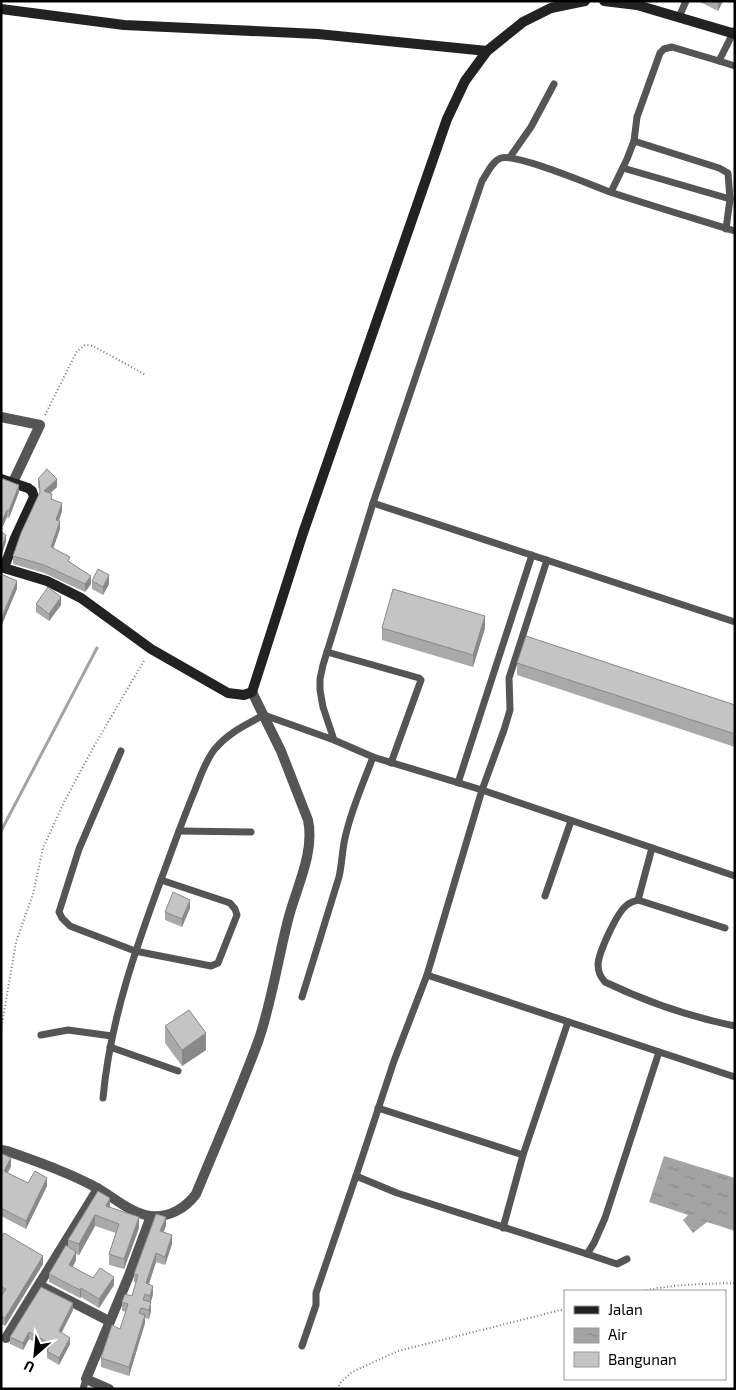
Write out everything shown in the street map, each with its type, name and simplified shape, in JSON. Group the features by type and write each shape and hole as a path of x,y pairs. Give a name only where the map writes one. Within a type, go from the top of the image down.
{"street":[{"path":"1,1150 43,1164 98,1189 133,1211 151,1216 172,1214 188,1206 196,1194 259,1038 283,948 288,921 308,854 310,832 308,820 281,752 252,692 303,533 447,119 464,81 488,51 524,22 551,8 585,1"},
{"path":"604,1 637,5 734,32"},
{"path":"1,9 124,25 318,34 488,51"},
{"path":"1,417 40,425 13,482"},
{"path":"1,479 13,482 32,491 34,497 12,537 2,570 47,581 81,598 151,649 228,693 244,695 252,692"},
{"path":"6,1338 98,1189"},
{"path":"109,1389 85,1384 151,1216"},
{"path":"39,1285 109,1321"}],"lane":[{"path":"679,17 686,1"},
{"path":"720,61 734,32"},
{"path":"611,192 634,141 637,118 660,53 664,49 672,47 735,66"},
{"path":"510,157 535,120 554,84"},
{"path":"634,141 719,168 728,173 730,199 726,229"},
{"path":"334,740 322,707 320,690 320,679 327,652 372,503 482,181 492,165 500,158 510,157 611,192 735,231"},
{"path":"622,168 730,199"},
{"path":"372,503 735,622"},
{"path":"458,783 532,555"},
{"path":"302,1346 316,1305 316,1293 378,1108 415,1003 427,975 482,790 504,730 510,710 509,678 547,560"},
{"path":"327,652 421,680 391,762"},
{"path":"103,1098 112,1036 135,951 178,831 205,764 232,731 264,716 334,740 373,757 482,790 735,876"},
{"path":"121,751 79,849 59,912 70,926 135,951 211,966 218,963 237,915 235,909 230,903 161,880"},
{"path":"302,997 339,877 349,820 373,757"},
{"path":"546,896 572,821"},
{"path":"178,831 251,832"},
{"path":"638,900 652,848"},
{"path":"725,928 638,900 627,905 619,913 608,933 598,963 599,974 605,982 659,1004 698,1018 735,1026"},
{"path":"427,975 735,1077"},
{"path":"503,1228 523,1155 568,1022"},
{"path":"41,1035 68,1030 112,1036"},
{"path":"110,1047 178,1071"},
{"path":"587,1254 605,1218 659,1052"},
{"path":"378,1108 523,1155"},
{"path":"356,1176 397,1193 617,1264 627,1259"}],"path":[{"path":"40,425 77,351 84,345 94,346 146,374"},
{"path":"1,1030 16,942 33,894 43,848 64,802 93,748 151,649"},
{"path":"648,1290 697,1284 735,1283"},
{"path":"337,1389 341,1382 352,1372 398,1351 564,1309"}],"water":[{"path":"664,1156 735,1178 735,1231 707,1222 693,1233 683,1220 688,1215 649,1202"}],"building":[{"path":"47,469 57,479 44,491 52,494 51,499 62,503 56,520 60,521 51,547 70,557 68,561 91,576 85,584 44,565 13,556 21,533 40,492 38,479"},
{"path":"1,478 19,485 9,511 7,510 3,519 1,519"},
{"path":"1,532 6,535 2,547 1,546"},
{"path":"98,569 109,575 103,587 92,581"},
{"path":"1,574 17,581 1,619"},
{"path":"48,587 61,597 49,614 36,604"},
{"path":"393,589 485,616 473,655 382,628"},
{"path":"526,636 735,705 735,734 517,663"},
{"path":"173,892 190,900 182,919 165,912"},
{"path":"189,1010 206,1033 182,1050 165,1026"},
{"path":"1,1153 11,1158 4,1171 28,1183 35,1171 47,1178 26,1221 1,1208"},
{"path":"98,1191 110,1198 106,1206 139,1217 124,1259 109,1254 119,1224 95,1215 79,1244 68,1240"},
{"path":"156,1214 166,1217 160,1231 172,1235 165,1257 156,1253 146,1283 153,1286 150,1296 145,1294 143,1300 151,1302 149,1310 141,1308 139,1313 145,1315 129,1367 101,1358 112,1325 120,1329 128,1304 122,1302 125,1294 132,1296 138,1275 134,1274"},
{"path":"4,1233 43,1256 5,1318 1,1316 1,1296 6,1289 1,1287 1,1238"},
{"path":"66,1245 76,1252 69,1265 93,1278 100,1268 114,1277 99,1299 81,1288 80,1290 49,1274"},
{"path":"41,1287 73,1303 59,1331 70,1338 59,1358 47,1351 51,1344 29,1332 23,1343 10,1337"}],"waterway":[{"path":"1,831 97,648"}]}
